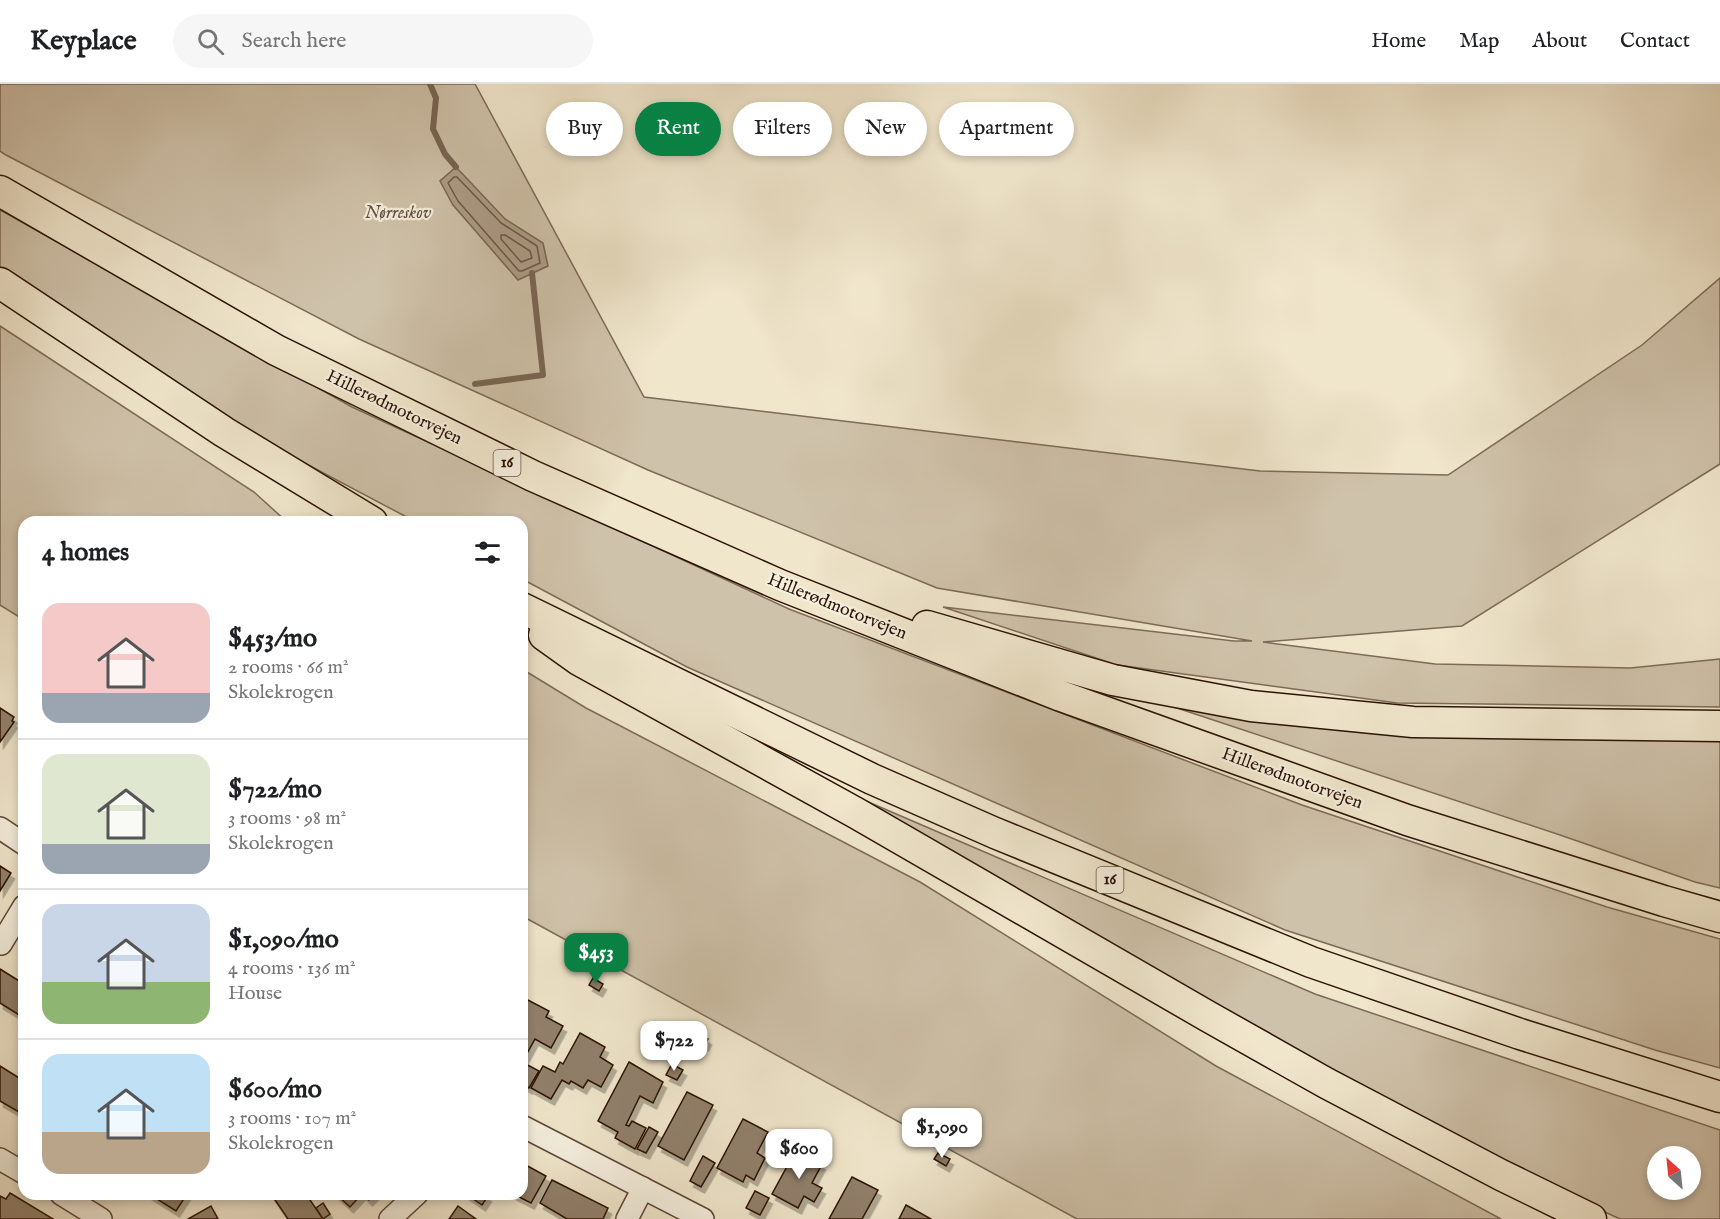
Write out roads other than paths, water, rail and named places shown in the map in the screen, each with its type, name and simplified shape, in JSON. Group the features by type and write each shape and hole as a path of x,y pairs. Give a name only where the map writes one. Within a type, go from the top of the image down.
{"highway":[{"name":"Hillerødmotorvejen","path":"0,191 276,350 533,476 780,585 1061,696 1407,820 1720,917"},
{"path":"0,283 224,432 362,516"},
{"path":"780,585 1113,680 1251,706 1413,722 1720,726"},
{"name":"16","path":"528,611 872,779 1006,838 1311,962 1520,1035 1720,1097"},
{"path":"528,623 579,660 856,813 1209,1017 1357,1099 1501,1175 1591,1219"}],"street":[{"path":"0,828 18,840"},
{"path":"1,944 18,916"},
{"path":"528,1129 703,1219"},
{"path":"0,1159 18,1170"},
{"path":"627,1219 643,1188"},
{"path":"71,1200 101,1219"},
{"path":"390,1219 411,1200"}],"water":[{"path":"456,167 505,219 543,243 548,266 518,280 453,205 440,181"}],"waterway":[{"path":"430,84 436,98 433,129 445,154 456,167"},
{"path":"475,384 543,375 532,273"}],"park label":[{"name":"Nørreskov","path":"398,213"}]}
